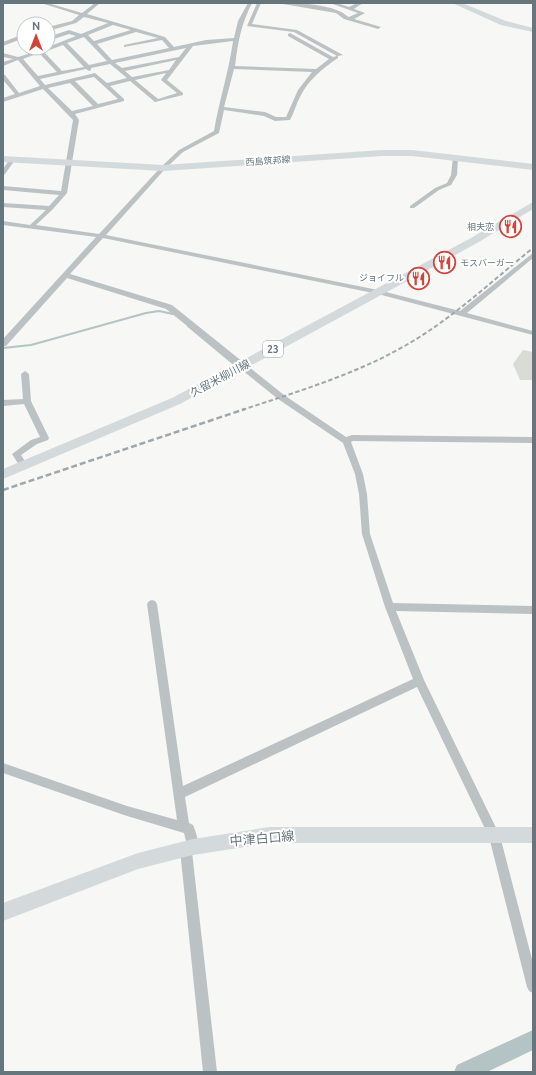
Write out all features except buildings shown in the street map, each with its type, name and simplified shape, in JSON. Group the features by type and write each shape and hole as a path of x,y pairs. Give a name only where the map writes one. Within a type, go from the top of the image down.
{"main road":[{"path":"456,3 504,23 533,30"},
{"name":"西島筑邦線","path":"8,160 162,168 384,153 412,153 533,167"},
{"name":"久留米柳川線","path":"3,474 176,401 475,240 533,205"},
{"name":"中津白口線","path":"3,912 138,861 190,848 270,834 533,836"}],"street":[{"path":"43,3 134,31 163,38 173,49"},
{"path":"56,27 74,22 98,3"},
{"path":"3,344 162,168 181,151 217,132 221,108 232,67 236,39 241,21 250,3"},
{"path":"259,3 249,25 295,31 336,57"},
{"path":"279,3 321,8 338,12 350,19 378,27"},
{"path":"321,8 331,3 362,13 350,19"},
{"path":"338,12 360,3"},
{"path":"56,46 111,24"},
{"path":"239,28 290,36 336,57"},
{"path":"94,43 134,31"},
{"path":"56,36 69,32 83,36 94,43 111,62 156,101 181,94 164,80 191,45"},
{"path":"117,37 135,57"},
{"path":"126,46 163,38"},
{"path":"3,44 16,39"},
{"path":"38,78 191,45 236,39"},
{"path":"64,43 122,100 71,113"},
{"path":"5,56 20,59 38,78 44,87 71,113 76,120 64,193 31,227"},
{"path":"3,64 29,56"},
{"path":"45,56 61,73"},
{"path":"221,108 265,114 275,119 288,119 294,101 306,81 336,57"},
{"path":"121,70 180,58"},
{"path":"232,67 317,71"},
{"path":"106,85 170,72"},
{"path":"3,100 44,87 95,75"},
{"path":"3,76 18,95"},
{"path":"71,81 97,106"},
{"path":"412,207 437,189 449,184 454,175 455,158"},
{"path":"3,174 8,160"},
{"path":"3,188 64,193"},
{"path":"3,205 51,208"},
{"path":"3,223 101,236 378,292 533,333"},
{"path":"462,313 533,255"},
{"path":"66,274 169,307 281,397 346,442 359,474 363,494 366,534 390,607 419,681 494,836 533,987"},
{"path":"24,466 16,454 34,442 45,438 27,401 25,374"},
{"path":"3,403 27,401"},
{"path":"346,442 352,438 533,440"},
{"path":"152,604 184,828"},
{"path":"390,607 533,610"},
{"path":"179,794 419,681"},
{"path":"3,768 127,811 188,829 210,1072"}],"shaded area":[{"path":"523,350 533,352 533,380 520,380 513,364"}],"waterway":[{"path":"3,348 31,345 146,313 159,311 173,314"},
{"path":"188,326 235,365"},
{"path":"464,1072 533,1040"}],"railway":[{"path":"243,410 306,389 389,355 441,323 533,248"},
{"path":"3,490 243,410"}],"place":[{"name":"相夫恋","path":"510,227"},
{"name":"モスバーガー","path":"445,263"},
{"name":"ジョイフル","path":"419,278"}]}
